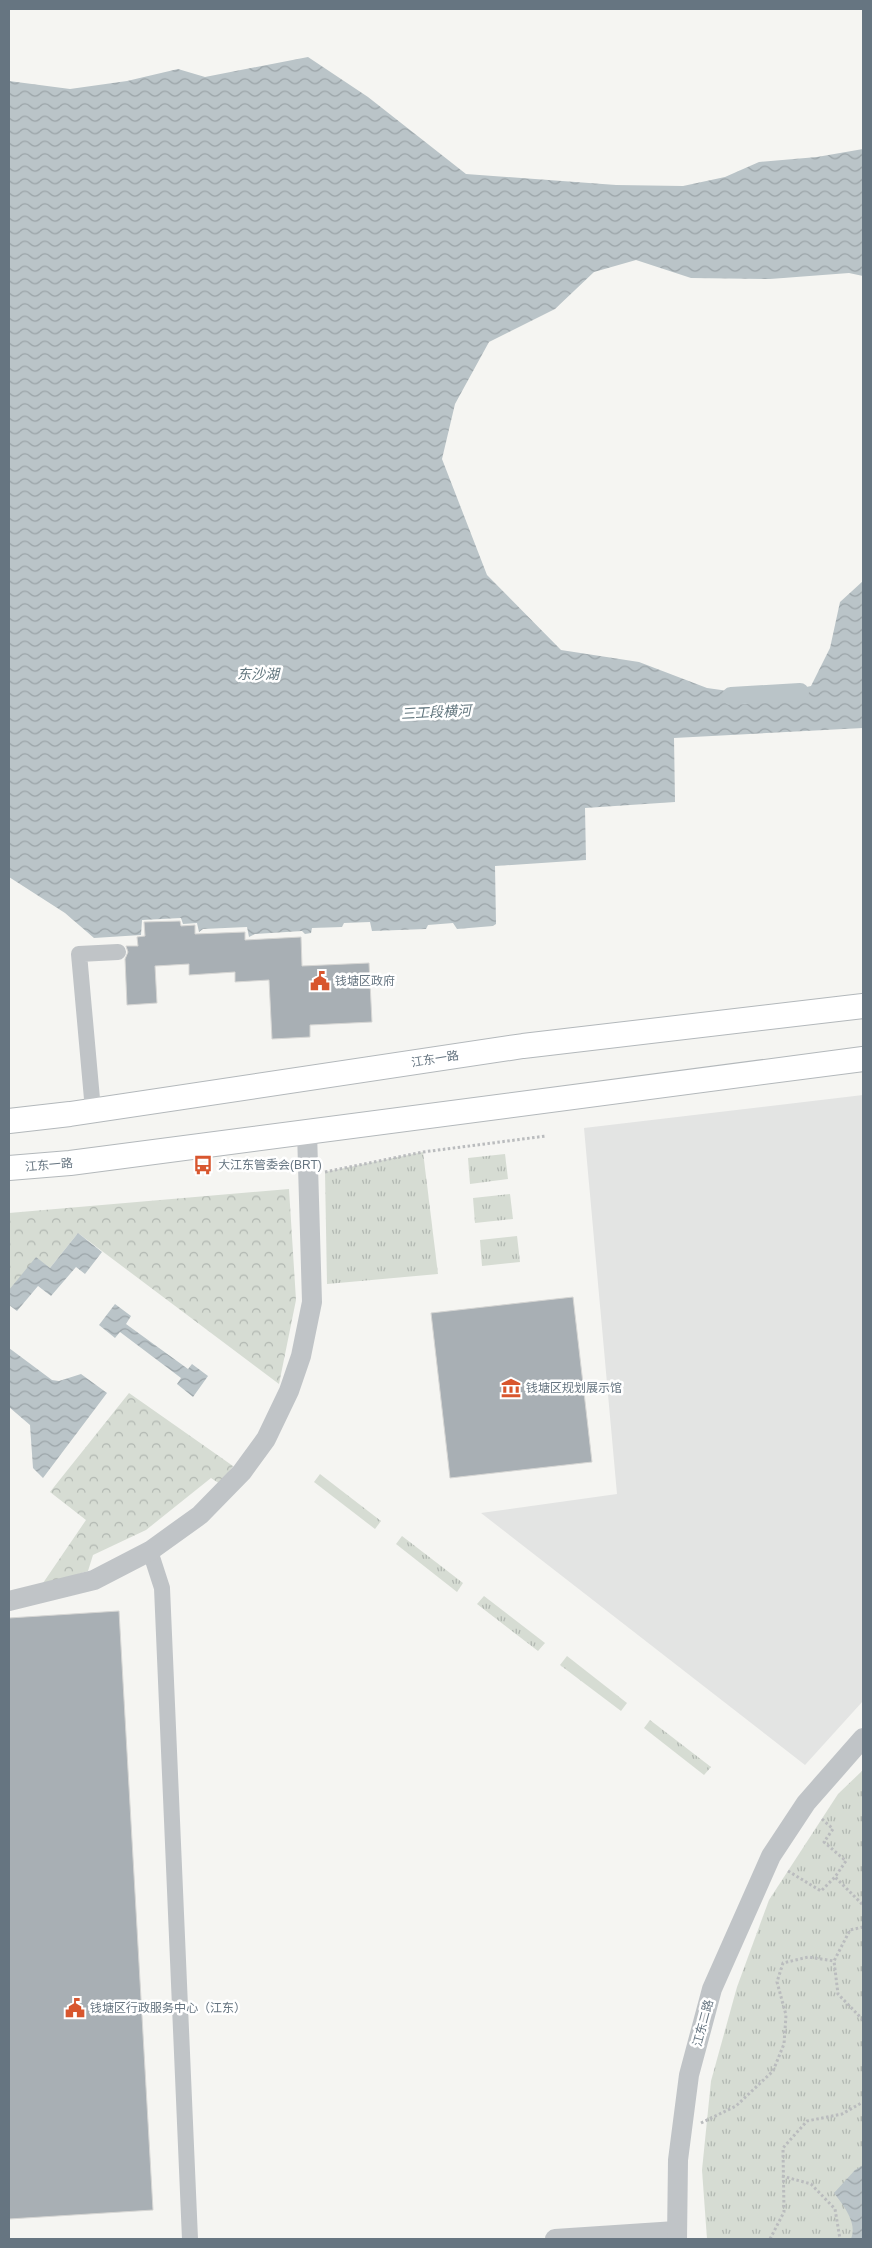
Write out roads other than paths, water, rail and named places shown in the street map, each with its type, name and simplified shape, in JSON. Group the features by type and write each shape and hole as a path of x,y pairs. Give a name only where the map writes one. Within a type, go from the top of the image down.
{"main road":[{"name":"江东一路","path":"9,1121 523,1046 863,1006"},
{"name":"江东一路","path":"9,1168 70,1163 863,1059"}],"street":[{"path":"92,1110 71,954 118,952"},
{"path":"9,1601 94,1580 150,1551 200,1515 242,1472 266,1439 289,1391 301,1356 312,1302 306,1132"},
{"path":"150,1551 162,1588 190,2239"},
{"name":"江东二路","path":"554,2239 677,2235 678,2160 689,2075 712,1989 771,1856 806,1803 863,1738"}],"water":[{"name":"东沙湖","path":"308,57 368,97 466,174 616,185 683,186 725,177 759,162 817,157 863,149 863,276 849,273 770,279 691,278 636,260 594,272 555,309 489,342 455,404 442,459 487,575 561,650 639,662 707,688 764,696 811,686 830,648 840,602 863,581 863,728 674,738 675,802 585,808 586,860 495,866 496,924 493,926 457,929 453,923 428,925 426,929 372,931 370,922 344,923 342,927 312,928 311,933 305,934 302,931 255,934 249,937 247,927 203,929 199,932 197,923 183,924 181,918 142,920 141,935 94,938 65,913 9,877 9,81 70,89 127,81 178,69 205,77"},
{"path":"78,1233 102,1252 85,1274 76,1267 51,1296 38,1286 17,1311 9,1305 9,1290 36,1257 50,1268"},
{"path":"115,1304 131,1316 126,1324 188,1369 192,1364 208,1376 193,1397 177,1384 181,1378 120,1332 115,1338 99,1325"},
{"path":"9,1348 52,1380 59,1381 81,1374 107,1393 43,1478 33,1468 30,1425 9,1407"},
{"path":"863,2165 863,2239 851,2239 853,2227 851,2221 834,2193 855,2170"}],"waterway":[{"name":"三工段横河","path":"731,696 800,692"}],"place":[{"name":"钱塘区政府","path":"320,981"},
{"name":"大江东管委会(BRT)","path":"203,1165"},
{"name":"钱塘区规划展示馆","path":"511,1388"},
{"name":"钱塘区行政服务中心（江东）","path":"75,2008"}]}
